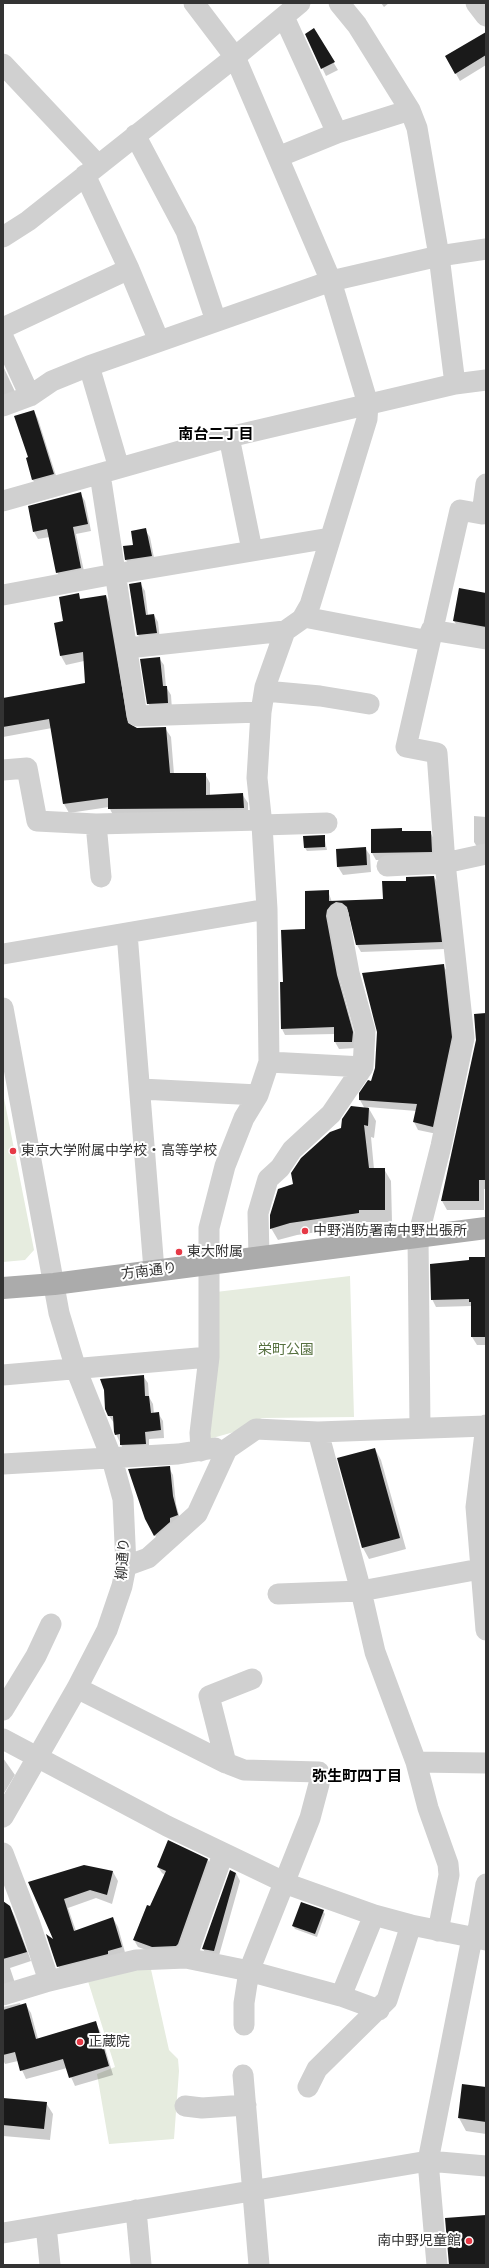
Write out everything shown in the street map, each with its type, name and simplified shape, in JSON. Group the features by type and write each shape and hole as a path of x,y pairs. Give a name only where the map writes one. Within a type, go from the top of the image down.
{"main road":[{"name":"方南通り","path":"3,1288 54,1284 486,1228"}],"street":[{"path":"128,648 285,631 304,617 310,605 367,420 368,404 331,281 235,57 194,3"},
{"path":"3,237 28,221 235,57 300,3"},
{"path":"339,3 357,25 410,110 417,128 439,256 455,384"},
{"path":"476,3 486,16"},
{"path":"284,17 337,133"},
{"path":"3,64 92,170 129,269 159,341"},
{"path":"278,157 337,133 410,110"},
{"path":"135,135 186,231 216,321"},
{"path":"3,406 30,396 52,380 331,281 439,256 486,248"},
{"path":"3,328 129,269"},
{"path":"3,337 30,396"},
{"path":"89,366 109,471 115,574 128,648 137,716 261,712"},
{"path":"3,501 229,437 455,384 486,380"},
{"path":"229,437 252,550"},
{"path":"420,1427 418,1237 441,1146 464,1038 444,863 436,753 406,747 430,635 460,510 482,514 486,484"},
{"path":"3,595 252,550 330,538"},
{"path":"304,617 430,635 486,639"},
{"path":"201,1451 200,1433 209,1357 209,1228 225,1166 240,1140 244,1118 258,1095 269,1062 266,909 262,823 256,778 261,712 265,690 285,631"},
{"path":"265,690 320,696 369,704"},
{"path":"3,770 27,768 37,821 96,824 327,823"},
{"path":"96,824 101,877"},
{"path":"387,866 444,863 486,854"},
{"path":"3,954 266,909"},
{"path":"259,1257 258,1213 268,1179 283,1157 332,1114 363,1067 365,1031 349,973 338,914"},
{"path":"128,933 154,1270"},
{"name":"柳通り","path":"3,1008 59,1313 76,1369 112,1459 123,1499 126,1566 122,1586 107,1630 77,1688 3,1818"},
{"path":"269,1062 363,1067"},
{"path":"141,1089 258,1095"},
{"path":"3,1374 209,1357"},
{"path":"126,1566 148,1558 197,1514 227,1449 256,1429 318,1432 486,1425 476,1507 486,1630"},
{"path":"318,1432 361,1591 375,1652 416,1762 428,1808 448,1864 448,1875 438,1931"},
{"path":"3,1464 112,1459 201,1451 222,1446 227,1449"},
{"path":"278,1594 361,1591 480,1569"},
{"path":"3,1710 36,1656 51,1624"},
{"path":"226,1763 209,1696 252,1679"},
{"path":"77,1688 226,1763 244,1770 319,1772 319,1784 310,1818 248,1971 244,2003 244,2025"},
{"path":"3,1740 37,1756 223,1854 283,1882 374,1915 438,1931 479,1938"},
{"path":"416,1762 486,1763"},
{"path":"3,1853 30,1924 48,1981"},
{"path":"186,1958 223,1854"},
{"path":"437,2265 428,2161 479,1938 478,1930 486,1884"},
{"path":"341,1996 374,1915"},
{"path":"308,2087 317,2069 379,2010 387,2000 411,1925"},
{"path":"3,1995 48,1981 136,1960 186,1958 248,1971 341,1996 379,2010"},
{"path":"243,2075 259,2265"},
{"path":"185,2106 202,2108 246,2105"},
{"path":"3,2233 136,2210 254,2192 428,2161 486,2166"},
{"path":"136,2210 141,2265"},
{"path":"46,2226 50,2265"}],"green space":[{"name":"東京大学附属中学校・高等学校","path":"3,1093 34,1250 25,1260 3,1262"},
{"name":"栄町公園","path":"350,1276 354,1417 262,1418 234,1432 209,1439 216,1292"},
{"path":"150,1965 169,2050 178,2059 179,2071 174,2139 109,2144 97,2074 115,2067 87,1978"}],"building":[{"path":"314,28 335,62 321,69 305,34"},
{"path":"486,32 486,55 455,74 445,56"},
{"path":"34,410 54,474 32,480 26,458 28,457 14,416"},
{"path":"81,492 88,524 73,527 81,568 56,573 47,529 33,532 28,506"},
{"path":"146,528 152,556 125,560 123,546 133,545 131,531"},
{"path":"141,582 146,615 154,614 157,633 137,635 129,584"},
{"path":"459,588 486,593 486,627 453,621"},
{"path":"79,593 80,599 106,595 128,723 137,728 166,727 170,773 206,773 206,795 243,793 244,808 108,809 108,798 63,804 49,719 3,727 3,698 85,683 83,652 60,656 54,623 63,621 59,597"},
{"path":"160,657 163,686 167,686 168,703 147,704 140,659"},
{"path":"402,828 402,831 431,831 432,852 371,853 371,829"},
{"path":"325,835 325,847 304,848 303,836"},
{"path":"366,847 367,865 337,867 336,849"},
{"path":"434,876 442,942 356,945 347,907 342,903 336,902 327,910 326,916 337,975 353,1032 352,1042 334,1042 334,1027 281,1029 280,982 283,982 281,930 305,929 305,891 329,890 329,901 383,899 382,881 406,881 406,877"},
{"path":"444,964 452,1037 433,1127 413,1122 417,1104 359,1100 359,1093 368,1080 371,1081 375,1068 377,1032 362,973"},
{"path":"486,1013 486,1180 479,1180 479,1201 441,1201 476,1040 474,1014"},
{"path":"351,1106 369,1108 368,1126 364,1125 369,1168 385,1168 385,1210 359,1210 359,1213 290,1223 270,1229 270,1215 278,1189 293,1184 291,1173 301,1158 330,1132 341,1128 342,1119"},
{"path":"469,1257 486,1257 486,1337 471,1337 471,1302 469,1302 469,1299 431,1300 430,1264 469,1260"},
{"path":"144,1375 145,1396 149,1396 151,1413 159,1412 161,1430 145,1432 146,1444 120,1445 120,1434 115,1435 114,1432 113,1416 108,1416 105,1409 104,1390 100,1379"},
{"path":"375,1448 400,1538 362,1548 337,1458"},
{"path":"170,1466 173,1496 178,1515 170,1518 170,1522 154,1536 145,1519 128,1469"},
{"path":"168,1840 208,1859 178,1944 176,1946 152,1947 133,1940 147,1905 150,1906 166,1871 157,1867"},
{"path":"84,1865 113,1871 107,1895 90,1890 64,1899 74,1931 113,1917 122,1947 108,1951 108,1954 57,1967 46,1934 53,1939 28,1882"},
{"path":"230,1870 236,1873 214,1951 202,1949"},
{"path":"3,1901 10,1906 27,1952 3,1959"},
{"path":"301,1902 324,1910 315,1934 292,1926"},
{"path":"26,2003 36,2039 96,2021 109,2066 69,2078 63,2059 20,2071 15,2052 3,2055 3,2010"},
{"path":"462,2084 486,2087 486,2122 458,2118"},
{"path":"3,2098 47,2102 44,2129 3,2125"},
{"path":"486,2215 486,2265 449,2265 445,2218"}],"place":[{"name":"東京大学附属中学校・高等学校","path":"13,1151"},
{"name":"中野消防署南中野出張所","path":"305,1231"},
{"name":"東大附属","path":"179,1252"},
{"name":"正蔵院","path":"80,2042"},
{"name":"南中野児童館","path":"469,2241"}],"district":[{"name":"南台二丁目","path":"216,434"},
{"name":"弥生町四丁目","path":"357,1776"}]}
